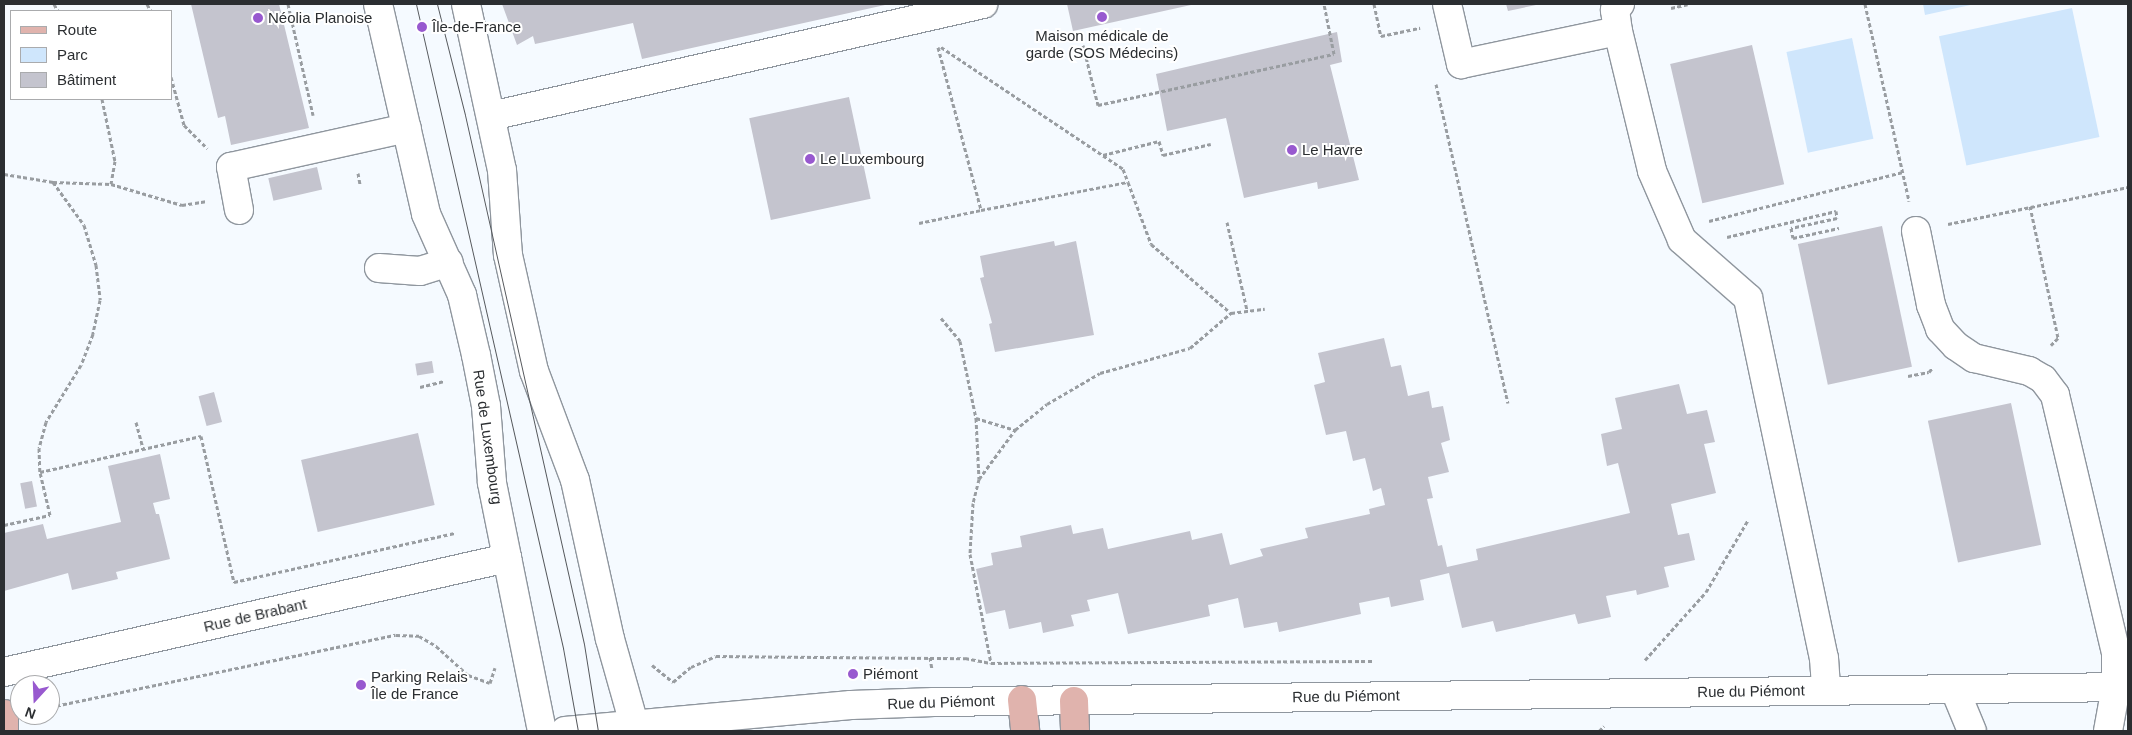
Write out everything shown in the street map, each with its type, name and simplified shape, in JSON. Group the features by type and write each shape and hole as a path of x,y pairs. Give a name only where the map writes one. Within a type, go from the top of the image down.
{"main road":[{"path":"1022,700 1025,731"},
{"path":"1074,701 1075,731"},
{"path":"4,714 4,731"}],"street":[{"name":"Rue de Luxembourg","path":"378,4 426,214 449,262 462,295 486,406 492,483 542,731"},
{"path":"466,4 502,170 508,255 534,371 574,480 610,639 635,727"},
{"path":"491,116 983,4"},
{"path":"1447,4 1461,64 1618,31"},
{"path":"1620,4 1615,10 1618,31 1652,171 1682,240 1748,298 1824,658 1826,690"},
{"path":"239,210 231,167 407,128"},
{"path":"1916,231 1931,305 1940,328 1956,346 1974,358 2029,371 2044,379 2055,395 2116,654 2122,687 2108,731"},
{"path":"379,268 420,271 449,262"},
{"name":"Rue de Brabant","path":"4,672 507,558"},
{"name":"Rue du Piémont","path":"565,731 635,727 851,705 1022,700 1074,701 2122,687"},
{"path":"1955,690 1972,731"}],"path":[{"path":"288,4 320,148"},
{"path":"1083,45 1098,105 1334,54 1324,4"},
{"path":"1374,4 1381,36 1422,28 1424,34"},
{"path":"1671,8 1688,4"},
{"path":"1864,4 1916,231 2128,187"},
{"path":"981,210 937,44 1123,169 1151,244 1231,313"},
{"path":"1434,75 1508,403"},
{"path":"172,81 184,125 218,160 231,167"},
{"path":"102,100 115,161 111,184"},
{"path":"1102,155 1159,141 1163,156 1211,144"},
{"path":"357,171 360,184"},
{"path":"1700,224 1902,172"},
{"path":"4,174 53,182 111,184 182,205"},
{"path":"4,525 50,515 40,472 39,448 46,422 81,365 93,334 100,300 96,265 84,225 53,182"},
{"path":"919,223 1128,182"},
{"path":"2029,371 2058,338 2030,206"},
{"path":"1722,238 1836,211 1837,218 1791,228 1793,238 1839,228"},
{"path":"1227,222 1247,310"},
{"path":"980,479 1015,430 1047,404 1100,373 1190,348 1231,313 1265,309"},
{"path":"940,318 960,341 976,418 980,479 973,504 970,554 991,663"},
{"path":"420,387 444,381"},
{"path":"976,418 1015,430"},
{"path":"136,422 143,448"},
{"path":"40,472 202,436 234,582 455,533"},
{"path":"1645,660 1706,592 1748,520"},
{"path":"60,705 396,635 419,636 436,646 468,675 490,683 498,659"},
{"path":"673,682 691,667 716,656 965,658 991,663 1185,663"}],"green space":[{"path":"1923,4 1975,4 1925,15"},
{"path":"2072,8 2099,137 1966,165 1939,36"},
{"path":"1852,38 1873,139 1808,153 1786,52"}],"building":[{"path":"191,4 279,4 309,128 231,145 225,116 218,118"},
{"path":"502,4 885,5 642,59 633,23 535,44 533,36 517,45"},
{"name":"Maison médicale de garde (SOS Médecins)","path":"1067,4 1191,4 1191,5 1073,31"},
{"path":"1506,4 1536,4 1536,5 1508,11"},
{"path":"1337,32 1342,62 1330,65 1359,180 1318,189 1317,182 1244,198 1226,118 1167,131 1156,74"},
{"path":"1752,45 1784,184 1702,203 1670,64"},
{"name":"Le Luxembourg","path":"849,97 871,199 771,220 749,118"},
{"path":"317,167 322,189 273,201 268,178"},
{"path":"1882,226 1912,367 1828,385 1798,244"},
{"path":"1054,241 1055,246 1076,241 1094,335 995,352 989,324 992,323 980,278 984,277 980,256"},
{"path":"1384,338 1391,367 1401,365 1408,396 1429,391 1432,408 1443,406 1450,440 1441,443 1449,472 1428,477 1433,498 1427,499 1438,546 1442,545 1447,567 1478,560 1476,549 1630,513 1618,463 1607,466 1601,434 1622,429 1615,398 1679,384 1687,414 1707,410 1715,442 1704,444 1716,493 1671,504 1678,535 1689,533 1695,560 1664,567 1669,587 1637,595 1636,590 1606,596 1611,617 1578,624 1575,614 1496,632 1493,621 1462,628 1449,573 1420,580 1424,600 1391,607 1389,597 1359,603 1361,614 1279,632 1277,622 1244,628 1238,598 1208,605 1210,616 1128,634 1118,593 1087,600 1090,611 1071,615 1074,626 1043,633 1041,622 1009,629 1005,610 986,614 976,569 993,565 991,553 1022,547 1020,536 1071,525 1073,534 1103,528 1108,549 1190,531 1192,540 1222,533 1230,565 1263,556 1260,549 1308,538 1305,528 1370,514 1369,509 1385,505 1381,488 1373,491 1365,458 1353,461 1346,431 1326,435 1314,385 1325,382 1318,353"},
{"path":"432,361 434,373 417,376 415,364"},
{"path":"214,392 222,422 207,426 199,396"},
{"path":"2011,403 2041,545 1958,563 1928,421"},
{"path":"418,433 435,505 318,532 301,460"},
{"path":"160,454 170,499 153,503 156,514 159,514 170,559 116,572 118,579 72,590 68,573 4,591 4,533 43,524 47,539 121,522 108,466"},
{"path":"32,481 37,507 25,509 20,483"}],"tram line":[{"path":"416,4 563,648 578,731"},
{"path":"437,4 465,115 584,644 598,731"}],"place":[{"name":"Maison médicale de garde (SOS Médecins)","path":"1102,17"},
{"name":"Néolia Planoise","path":"258,18"},
{"name":"Île-de-France","path":"422,27"},
{"name":"Le Havre","path":"1292,150"},
{"name":"Le Luxembourg","path":"810,159"},
{"name":"Piémont","path":"853,674"},
{"name":"Parking Relais Île de France","path":"361,685"}]}
